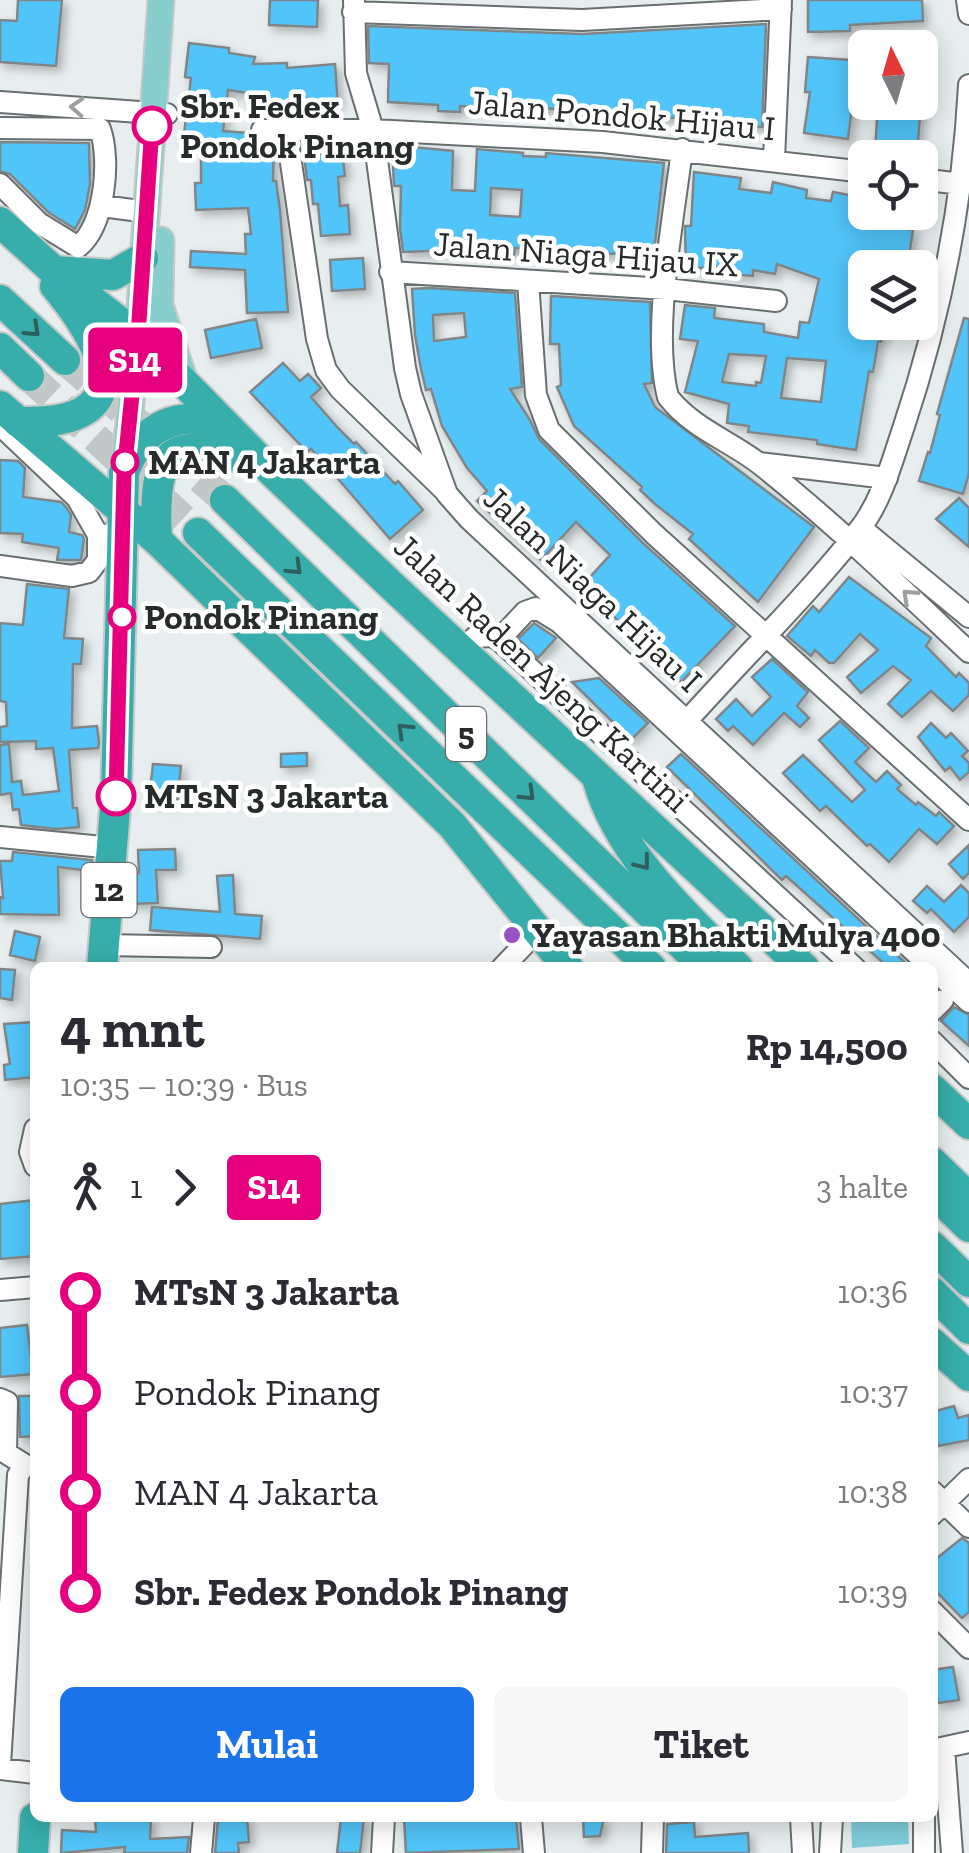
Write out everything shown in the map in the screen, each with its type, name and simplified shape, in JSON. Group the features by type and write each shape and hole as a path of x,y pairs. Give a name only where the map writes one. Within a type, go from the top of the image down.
{"highway":[{"path":"0,222 26,246 89,331 98,348 102,379 94,401 73,416 5,418"},
{"name":"Jalan Raden Ajeng Kartini","path":"26,246 138,336 266,466 797,962"},
{"path":"54,270 113,275 143,258"},
{"path":"0,300 65,360"},
{"path":"0,348 29,376"},
{"path":"5,418 115,527 157,540 452,824 538,930 558,962"},
{"path":"124,473 128,458 146,434 174,420 204,420 232,432"},
{"path":"157,540 156,479 161,468 184,449 209,448 266,466"},
{"name":"12","path":"103,956 113,848 115,527 124,473"},
{"name":"5","path":"224,500 700,962"},
{"name":"5","path":"198,533 645,962"},
{"path":"597,778 606,811 623,836 685,915 732,962"},
{"path":"504,886 535,906 588,962"},
{"path":"938,1095 969,1124"},
{"path":"938,1168 969,1198"},
{"path":"938,1197 969,1227"},
{"path":"938,1252 969,1282"},
{"path":"938,1298 969,1329"},
{"path":"938,1348 969,1376"},
{"path":"33,1853 35,1822"}],"main road":[{"path":"161,0 160,306 185,382"},
{"path":"160,113 173,0"},
{"path":"124,473 146,212 158,161"}],"street":[{"path":"967,0 969,14"},
{"path":"354,6 582,20 781,4 774,159"},
{"name":"Jalan Niaga Hijau I","path":"354,6 356,73 373,130 410,394 447,494 469,520 686,722 966,972"},
{"path":"686,722 765,634 887,478 943,294 961,184 969,85"},
{"path":"0,102 160,113"},
{"path":"0,128 100,129 104,167 102,206 91,234 83,244 73,246 38,223 0,184"},
{"path":"286,129 317,339 326,370 340,389 447,494"},
{"name":"Jalan Pondok Hijau I","path":"262,130 373,130 682,149 848,170"},
{"path":"682,149 666,289 664,368 668,397 706,432 758,462 848,532 920,576 969,617"},
{"path":"938,182 961,184"},
{"path":"102,206 146,212"},
{"name":"Jalan Niaga Hijau IX","path":"390,272 666,289 776,301"},
{"path":"528,281 536,395 549,430 654,534 969,820"},
{"path":"758,462 887,478"},
{"path":"0,566 72,576 89,572 115,527"},
{"path":"848,532 969,652"},
{"path":"499,640 524,612 536,608 558,622 926,962"},
{"path":"462,652 476,638 492,636 499,640 848,962"},
{"path":"0,837 113,848"},
{"path":"508,962 538,930"},
{"path":"103,956 211,947"},
{"path":"938,974 969,1002"},
{"path":"938,1047 969,1078"},
{"path":"0,1290 30,1287"},
{"path":"0,1398 7,1402 6,1453 25,1464 18,1475 0,1767 30,1771"},
{"path":"938,1502 969,1480"},
{"path":"938,1504 969,1527"},
{"path":"938,1617 969,1648"},
{"path":"952,1853 938,1749 969,1742"},
{"path":"202,1853 204,1822"},
{"path":"382,1853 384,1822"},
{"path":"531,1822 534,1853"},
{"path":"652,1822 652,1853"},
{"path":"800,1822 803,1853"},
{"path":"830,1853 832,1822"},
{"path":"924,1822 924,1853"}],"shaded area":[{"path":"851,1822 908,1822 909,1844 852,1848"}],"building":[{"path":"18,0 62,0 56,66 0,62 0,20 17,21"},
{"path":"270,0 318,0 317,27 269,25"},
{"path":"808,0 922,0 923,21 808,32"},
{"path":"766,24 762,127 711,122 711,117 544,111 482,103 482,107 460,106 460,112 438,111 438,105 388,102 389,64 369,63 368,26 582,34"},
{"path":"189,43 229,48 229,53 255,57 253,64 287,63 287,68 335,64 338,105 267,108 267,96 228,90 223,131 249,133 256,142 274,144 273,181 280,210 288,312 247,313 245,270 190,267 191,251 246,254 245,234 251,234 248,208 196,210 195,183 201,183 201,143 183,142 191,78 185,77"},
{"path":"808,57 848,60 848,139 804,133 810,92 805,92"},
{"path":"877,120 920,120 918,140 876,140"},
{"path":"0,142 89,143 90,184 85,210 75,229 48,212 10,174 0,171"},
{"path":"392,145 453,151 452,190 475,191 477,149 523,156 546,157 546,153 664,163 653,261 631,260 632,255 542,254 542,250 515,248 514,255 457,250 403,252 401,186 394,186","holes":["491,188 522,190 520,217 490,215"]},
{"path":"342,151 345,176 338,177 340,206 348,205 350,234 321,236 318,204 313,204 304,156"},
{"path":"694,172 741,178 739,189 771,193 773,182 807,190 806,198 831,201 833,192 848,195 848,230 913,230 910,250 848,250 848,340 882,340 873,372 869,371 856,450 817,444 817,440 748,432 749,426 727,423 729,404 685,392 698,341 680,339 685,305 715,308 714,318 764,324 764,332 798,338 800,322 809,323 819,279 777,264 775,274 753,270 753,276 717,273 717,267 686,269 685,226 691,226","holes":["729,354 766,356 761,383 756,382 756,386 722,382","787,358 826,361 821,402 781,398"]},
{"path":"363,258 365,289 332,291 330,260"},
{"path":"412,289 515,293 522,387 510,389 539,439 644,544 735,626 681,682 581,587 610,555 576,522 541,560 477,501 487,491 467,468 442,426 431,389 426,390 415,335","holes":["464,313 466,337 434,341 433,315"]},
{"path":"551,296 650,302 652,383 644,384 655,407 814,527 758,602 689,539 693,534 655,504 640,490 642,487 574,426 557,387 561,385 559,344 550,344"},
{"path":"964,318 969,319 969,473 963,494 919,481 930,453"},
{"path":"256,319 262,348 211,358 205,330"},
{"path":"283,363 300,381 308,374 321,388 311,397 423,510 390,539 311,449 307,452 250,392"},
{"path":"0,460 18,461 25,468 23,497 61,502 66,507 71,515 69,532 84,539 81,560 57,560 59,548 22,542 23,534 0,533"},
{"path":"959,498 969,508 969,547 936,519"},
{"path":"849,577 931,638 926,646 956,677 959,673 969,683 969,695 953,711 931,691 902,717 888,704 911,680 893,666 861,693 847,677 878,650 860,634 834,663 815,650 811,656 787,636 813,606 819,612"},
{"path":"27,584 69,589 64,638 83,639 81,664 73,664 72,728 97,726 99,743 98,748 69,750 73,808 77,808 79,827 21,825 19,809 13,810 11,793 0,795 0,745 9,744 12,782 21,781 23,795 59,791 53,748 36,749 36,741 0,742 0,727 7,726 6,702 0,701 0,623 23,625"},
{"path":"534,623 556,638 538,658 518,639"},
{"path":"772,659 808,692 797,706 809,718 800,727 784,713 753,745 733,726 728,731 716,719 736,699 752,716 771,697 752,677"},
{"path":"599,678 648,723 631,740 572,682"},
{"path":"840,721 869,748 855,762 876,782 887,771 901,785 897,789 916,805 918,802 936,816 939,812 954,826 937,844 919,829 889,862 826,806 820,811 783,773 803,755 852,802 865,790 819,740"},
{"path":"931,723 946,738 951,733 968,751 962,756 969,763 969,772 960,780 950,767 945,771 918,737"},
{"path":"307,753 307,766 281,767 281,754"},
{"path":"681,754 905,962 882,962 786,876 782,880 667,767"},
{"path":"153,764 181,766 177,802 149,800"},
{"path":"969,845 969,873 963,879 949,864"},
{"path":"175,849 176,870 156,870 158,903 129,904 129,874 139,873 138,850"},
{"path":"13,852 92,860 91,871 58,867 59,915 0,914 0,861 12,861"},
{"path":"233,875 235,914 262,916 260,939 150,930 152,907 220,912 217,876"},
{"path":"961,885 969,893 969,917 954,932 931,909 927,913 913,901 927,886 944,902"},
{"path":"15,931 40,937 35,961 10,955"},
{"path":"0,969 15,970 12,1000 0,998"},
{"path":"954,1007 969,1015 969,1046 941,1021"},
{"path":"30,1022 30,1078 5,1080 4,1065 10,1064 4,1024"},
{"path":"30,1201 30,1256 0,1259 0,1204"},
{"path":"27,1325 30,1374 0,1377 0,1328"},
{"path":"19,1396 30,1396 30,1436 20,1437"},
{"path":"954,1406 958,1418 969,1415 969,1440 938,1446 938,1410"},
{"path":"962,1538 969,1543 969,1612 962,1618 938,1593 938,1557"},
{"path":"953,1667 959,1700 938,1703 938,1669"},
{"path":"95,1822 151,1822 150,1839 189,1837 187,1853 124,1853 125,1847 61,1853 62,1830 96,1832"},
{"path":"218,1822 247,1822 249,1842 238,1843 239,1853 215,1853"},
{"path":"341,1822 364,1822 360,1853 337,1853"},
{"path":"404,1822 516,1822 519,1849 406,1853"},
{"path":"583,1822 603,1822 600,1836 584,1837"},
{"path":"694,1822 695,1837 748,1833 749,1853 666,1853 667,1824"}],"tunnel":[{"path":"65,360 225,500"},
{"path":"29,376 198,533"}],"bus line":[{"name":"S14","path":"116,796 124,473 152,126"}],"place":[{"name":"Sbr. Fedex Pondok Pinang","path":"152,126"},
{"name":"MAN 4 Jakarta","path":"125,462"},
{"name":"Pondok Pinang","path":"122,617"},
{"name":"MTsN 3 Jakarta","path":"116,796"},
{"name":"Yayasan Bhakti Mulya 400","path":"512,935"}]}
